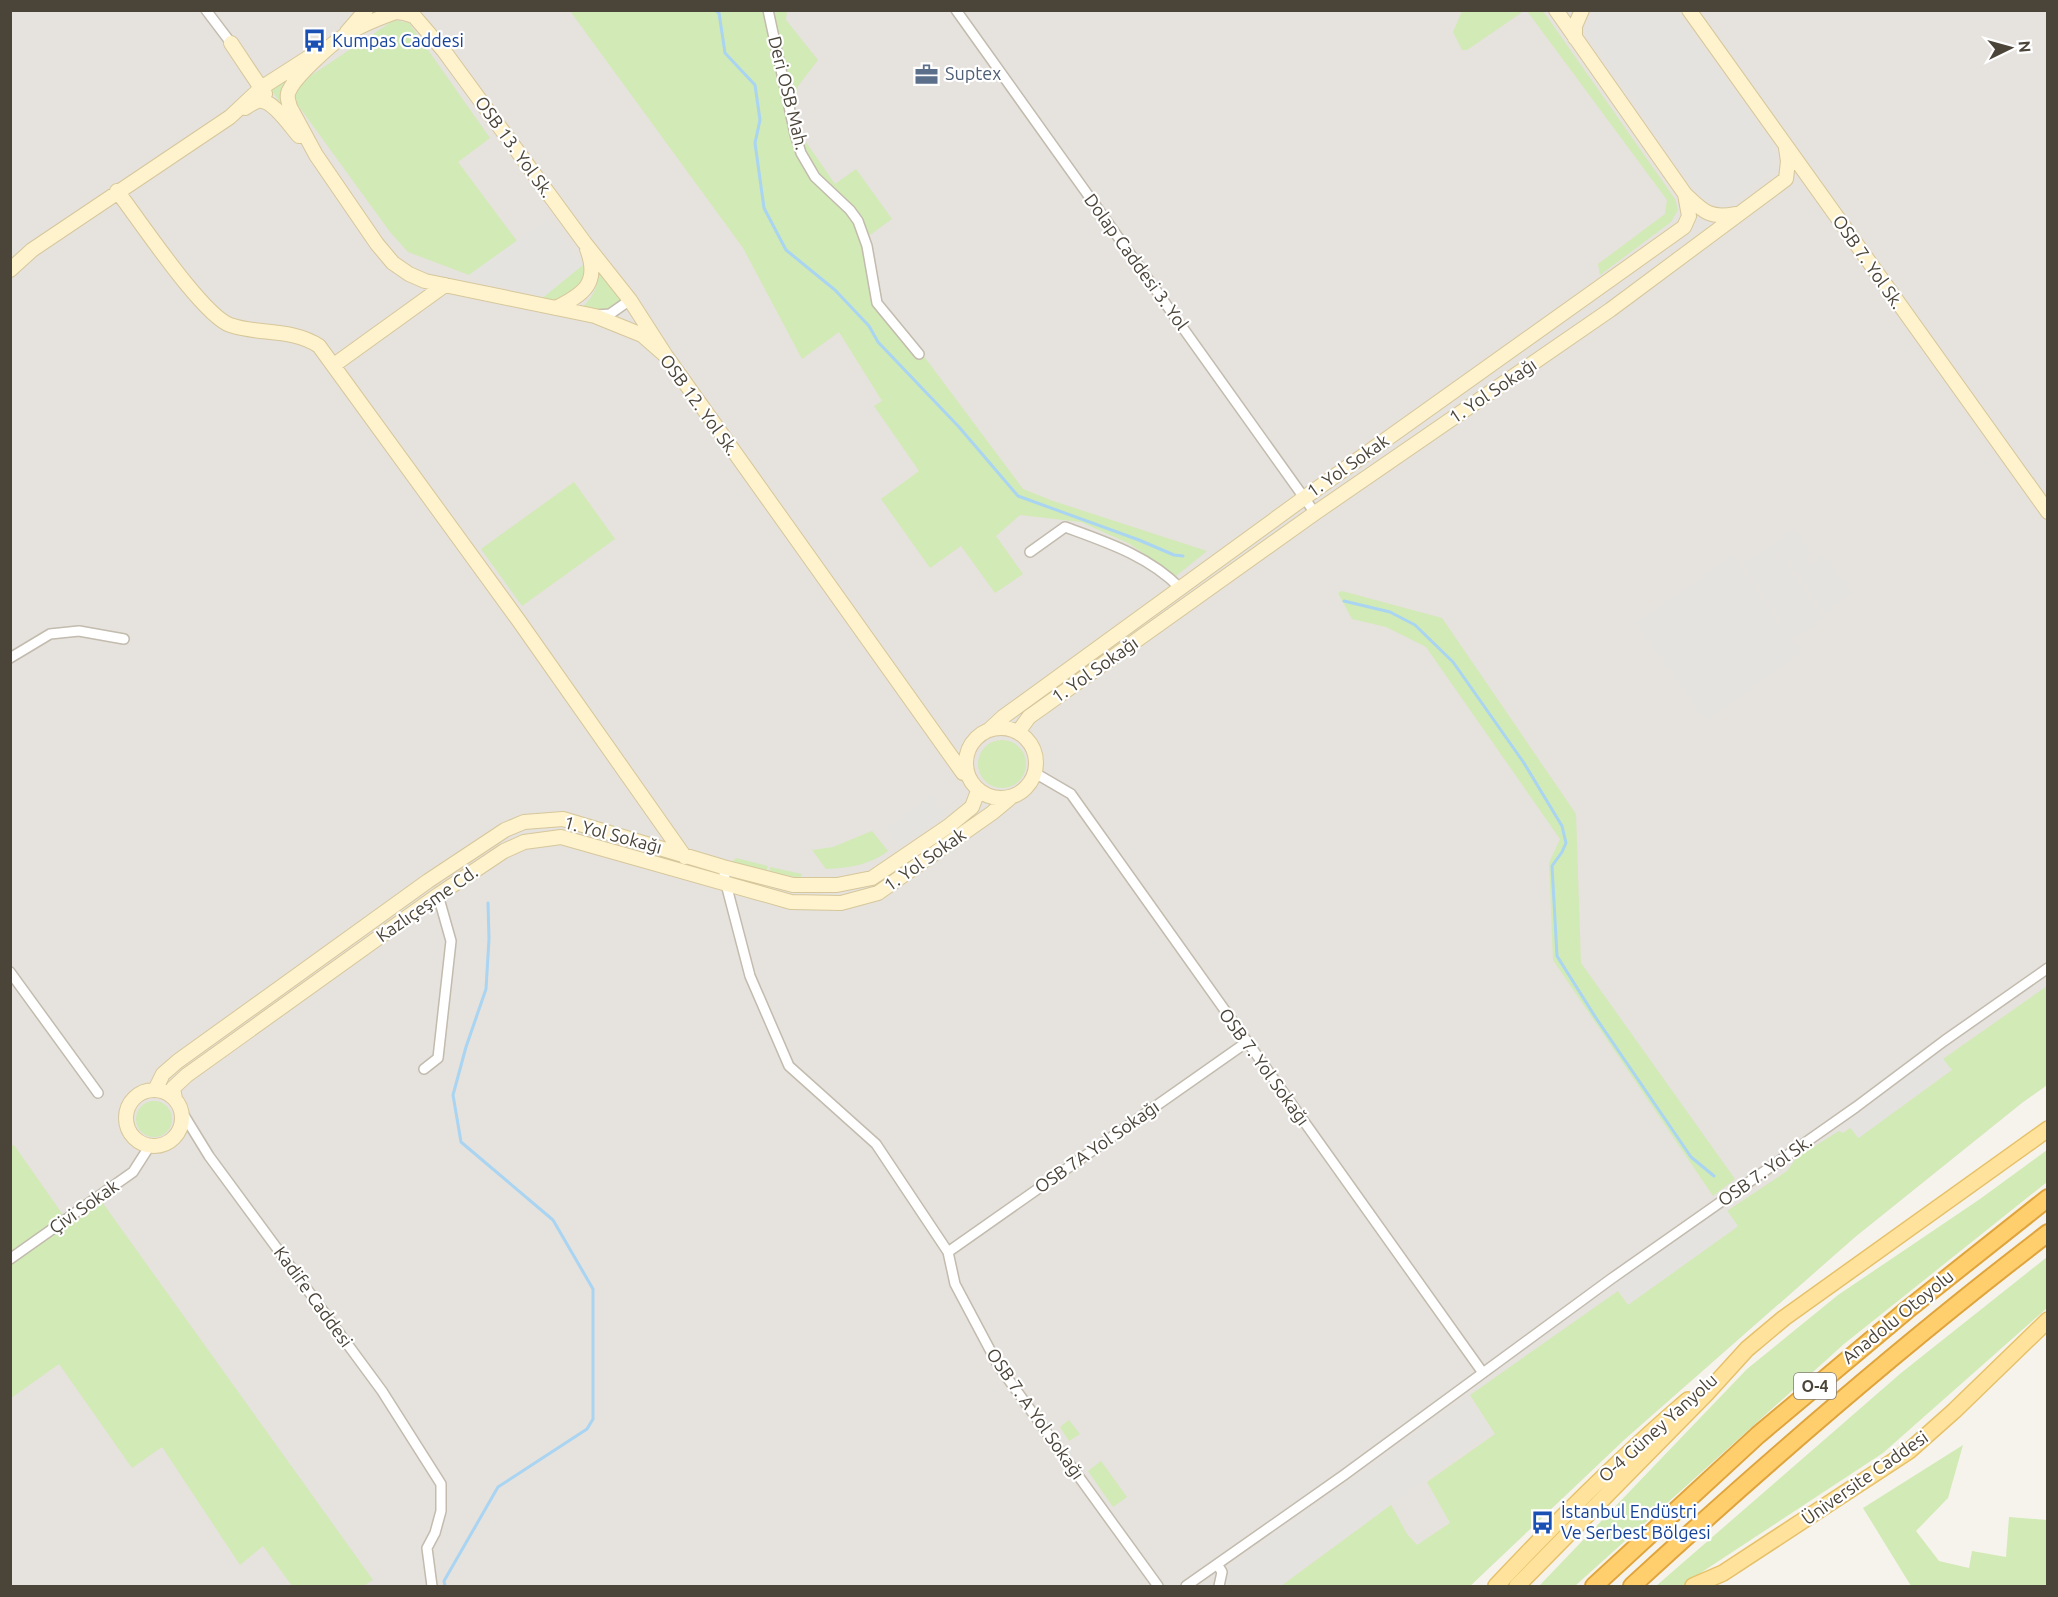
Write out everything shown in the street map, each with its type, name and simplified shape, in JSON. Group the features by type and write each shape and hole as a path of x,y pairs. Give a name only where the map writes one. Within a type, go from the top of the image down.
{"highway":[{"name":"Anadolu Otoyolu","path":"1594,1587 1758,1435 1907,1310 2048,1198"},
{"name":"Anadolu Otoyolu","path":"1632,1587 1748,1480 1839,1401 2048,1233"}],"main road":[{"path":"1517,1587 1747,1349 1784,1318 2048,1130"},
{"name":"Üniversite Caddesi","path":"1723,1572 1909,1451 2048,1320"},
{"name":"O-4 Güney Yanyolu","path":"1496,1587 1540,1540 1646,1436 1747,1349"},
{"path":"1693,1587 1723,1572"},
{"path":"1708,1587 1723,1572"}],"street":[{"path":"206,10 274,107 316,156"},
{"path":"316,156 290,107 287,98 289,90 301,74 344,36 366,10"},
{"path":"423,10 444,51"},
{"name":"Deri OSB Mah.","path":"768,10 801,153 815,177 850,210 858,221 867,246 877,303 919,354"},
{"name":"Dolap Caddesi 3. Yol","path":"956,10 1315,513"},
{"path":"1556,10 1685,194 1705,213 1721,217 1737,214"},
{"path":"1575,38 1575,26 1582,10"},
{"name":"OSB 7. Yol Sk.","path":"1689,10 2048,513"},
{"path":"230,117 261,88 284,72 344,36 396,12 414,16 444,51"},
{"path":"231,43 263,73 271,75 284,72"},
{"name":"OSB 13. Yol Sk.","path":"444,51 584,242 630,300 666,356"},
{"path":"249,99 255,84 251,74"},
{"path":"10,270 32,250 230,117 258,101 265,101 274,107"},
{"path":"1786,148 1788,161 1786,179 1813,183"},
{"name":"OSB 12. Yol Sk.","path":"316,156 377,244 393,262 409,274 425,281 595,316 642,335 666,356 963,773 967,773"},
{"name":"1. Yol Sokağı","path":"1018,732 1029,717 1315,513 1610,310 1786,179"},
{"path":"117,191 200,301 228,324 307,338 319,346 519,621 685,855 690,874"},
{"name":"1. Yol Sokak","path":"989,730 1003,717 1304,498 1684,227 1689,216 1685,194"},
{"path":"556,308 574,299 591,282 592,263 584,242"},
{"path":"333,365 445,285"},
{"path":"595,316 610,314 630,300"},
{"path":"1030,552 1065,527 1127,550 1171,579 1180,588"},
{"path":"10,658 50,634 79,632 124,639"},
{"path":"1009,729 1018,732 1034,750 1035,773 1030,784 1011,798 988,797 971,783 967,773 968,749 980,734 989,730 1009,729"},
{"path":"940,740 968,749"},
{"name":"OSB 7. Yol Sokağı","path":"1035,773 1071,794 1483,1373"},
{"name":"1. Yol Sokağı","path":"154,1090 163,1074 177,1061 418,888 505,830 524,822 563,819 723,867 793,885 837,885 872,878 965,813 972,807 978,791"},
{"name":"1. Yol Sokak","path":"726,884 791,902 841,903 878,892 1011,798"},
{"name":"Kazlıçeşme Cd.","path":"175,1099 173,1088 187,1075 438,895 504,850 524,842 561,837 726,884"},
{"name":"OSB 7. A Yol Sokağı","path":"723,867 750,976 789,1066 876,1144 948,1252 955,1284 998,1365 1158,1587"},
{"path":"424,1069 438,1058 451,941 438,895"},
{"name":"OSB 7. Yol Sk.","path":"1483,1373 2048,968"},
{"path":"10,972 98,1093"},
{"name":"OSB 7A Yol Sokağı","path":"948,1252 1247,1041"},
{"path":"154,1090 166,1092 175,1099 182,1112 182,1121 175,1138 168,1144 150,1147 140,1144 133,1138 125,1121 126,1111 136,1095 154,1090"},
{"name":"Kadife Caddesi","path":"182,1112 209,1156 382,1391 441,1484 441,1511 435,1533 427,1548 432,1587"},
{"name":"Çivi Sokak","path":"10,1259 133,1172 150,1147"},
{"path":"1186,1587 1483,1373"},
{"path":"1217,1564 1222,1572 1219,1587"}],"shaded area":[{"path":"1597,10 1676,11 1775,150 1773,171 1724,206 1700,197 1588,32 1593,13"},
{"path":"11,11 2047,11 2047,1085 1855,1237 1625,1439 1470,1586 11,1586"},
{"path":"547,219 584,264 541,299 469,275"},
{"path":"1793,528 1811,552 1806,556 1811,564 1824,555 1852,593 1824,613 1773,543"},
{"path":"1771,544 1823,618 1794,639 1742,564"},
{"path":"1733,554 1801,653 1706,721 1636,623"},
{"path":"931,795 945,815 901,847 887,828"},
{"path":"1939,1053 1951,1070 1858,1138 1847,1123"},
{"path":"1721,1202 1738,1226 1630,1303 1611,1279"},
{"path":"1467,1397 1491,1431 1279,1586 1219,1586 1222,1572"}],"green space":[{"path":"1462,10 1524,11 1467,50 1462,50 1453,32"},
{"path":"570,11 787,11 786,20 818,60 798,86 792,122 835,184 856,169 892,219 867,237 877,296 1023,489 1207,551 1176,576 1130,544 1081,522 1020,515 996,536 1023,574 995,593 961,546 930,568 881,499 919,471 874,406 882,401 839,332 802,359 743,248"},
{"path":"1527,11 1543,11 1675,199 1678,210 1671,222 1600,275 1598,264 1665,214 1667,200"},
{"path":"394,20 409,23 490,138 458,162 517,241 469,275 408,252 390,232 295,101 294,87"},
{"path":"301,67 285,84 282,94 284,108 270,88"},
{"path":"584,264 586,274 582,286 559,301 541,299"},
{"path":"600,268 622,300 612,310 582,308 595,290"},
{"path":"574,482 615,539 522,606 481,549"},
{"path":"1342,591 1442,618 1576,814 1581,963 1735,1179 1713,1196 1553,960 1549,863 1560,839 1426,647 1386,627 1352,619 1338,593"},
{"path":"1002,740 1019,747 1026,764 1019,781 1002,788 985,781 978,764 985,747"},
{"path":"872,831 888,851 867,863 826,869 812,850 833,847"},
{"path":"736,858 768,866 766,871 732,862"},
{"path":"770,867 802,874 800,878 770,872"},
{"path":"2047,986 2047,1085 1855,1237 1625,1439 1470,1586 1281,1586 1391,1505 1407,1534 1417,1545 1450,1523 1427,1482 1495,1434 1470,1395 1618,1291 1628,1305 1737,1227 1727,1211 1787,1171 1797,1157 1839,1131 1843,1133 1850,1128 1860,1137 1952,1070 1943,1059"},
{"path":"154,1101 167,1106 172,1119 167,1132 154,1137 141,1132 136,1119 141,1106"},
{"path":"14,1145 70,1225 102,1202 373,1580 363,1586 292,1586 263,1546 240,1565 162,1447 132,1468 59,1364 11,1398 10,1147"},
{"path":"2047,1150 2047,1182 1844,1344 1575,1586 1539,1586 1747,1369 1838,1295 1980,1199"},
{"path":"2047,1257 2047,1308 1883,1453 1699,1574 1685,1586 1656,1586 1901,1373"},
{"path":"1069,1420 1080,1434 1069,1441 1060,1427"},
{"path":"1963,1445 1948,1498 1916,1531 1939,1561 1969,1568 1972,1551 2006,1557 2009,1517 2047,1520 2047,1586 1911,1586 1863,1508"},
{"path":"1101,1461 1127,1497 1113,1507 1088,1471"}],"waterway":[{"path":"715,10 719,13 725,53 755,85 760,120 755,143 764,208 786,250 835,290 869,326 878,342 959,427 1018,496 1174,555 1183,556"},
{"path":"1344,601 1390,612 1415,625 1453,662 1524,763 1562,826 1566,843 1552,866 1557,956 1596,1018 1691,1157 1714,1176"},
{"path":"445,1586 444,1581 498,1487 587,1429 593,1419 593,1289 553,1220 461,1142 453,1095 466,1047 486,989 489,939 488,903"}],"place":[{"name":"Kumpas Caddesi","path":"314,41"},
{"name":"Suptex","path":"927,74"},
{"name":"İstanbul Endüstri Ve Serbest Bölgesi","path":"1543,1522"}]}
